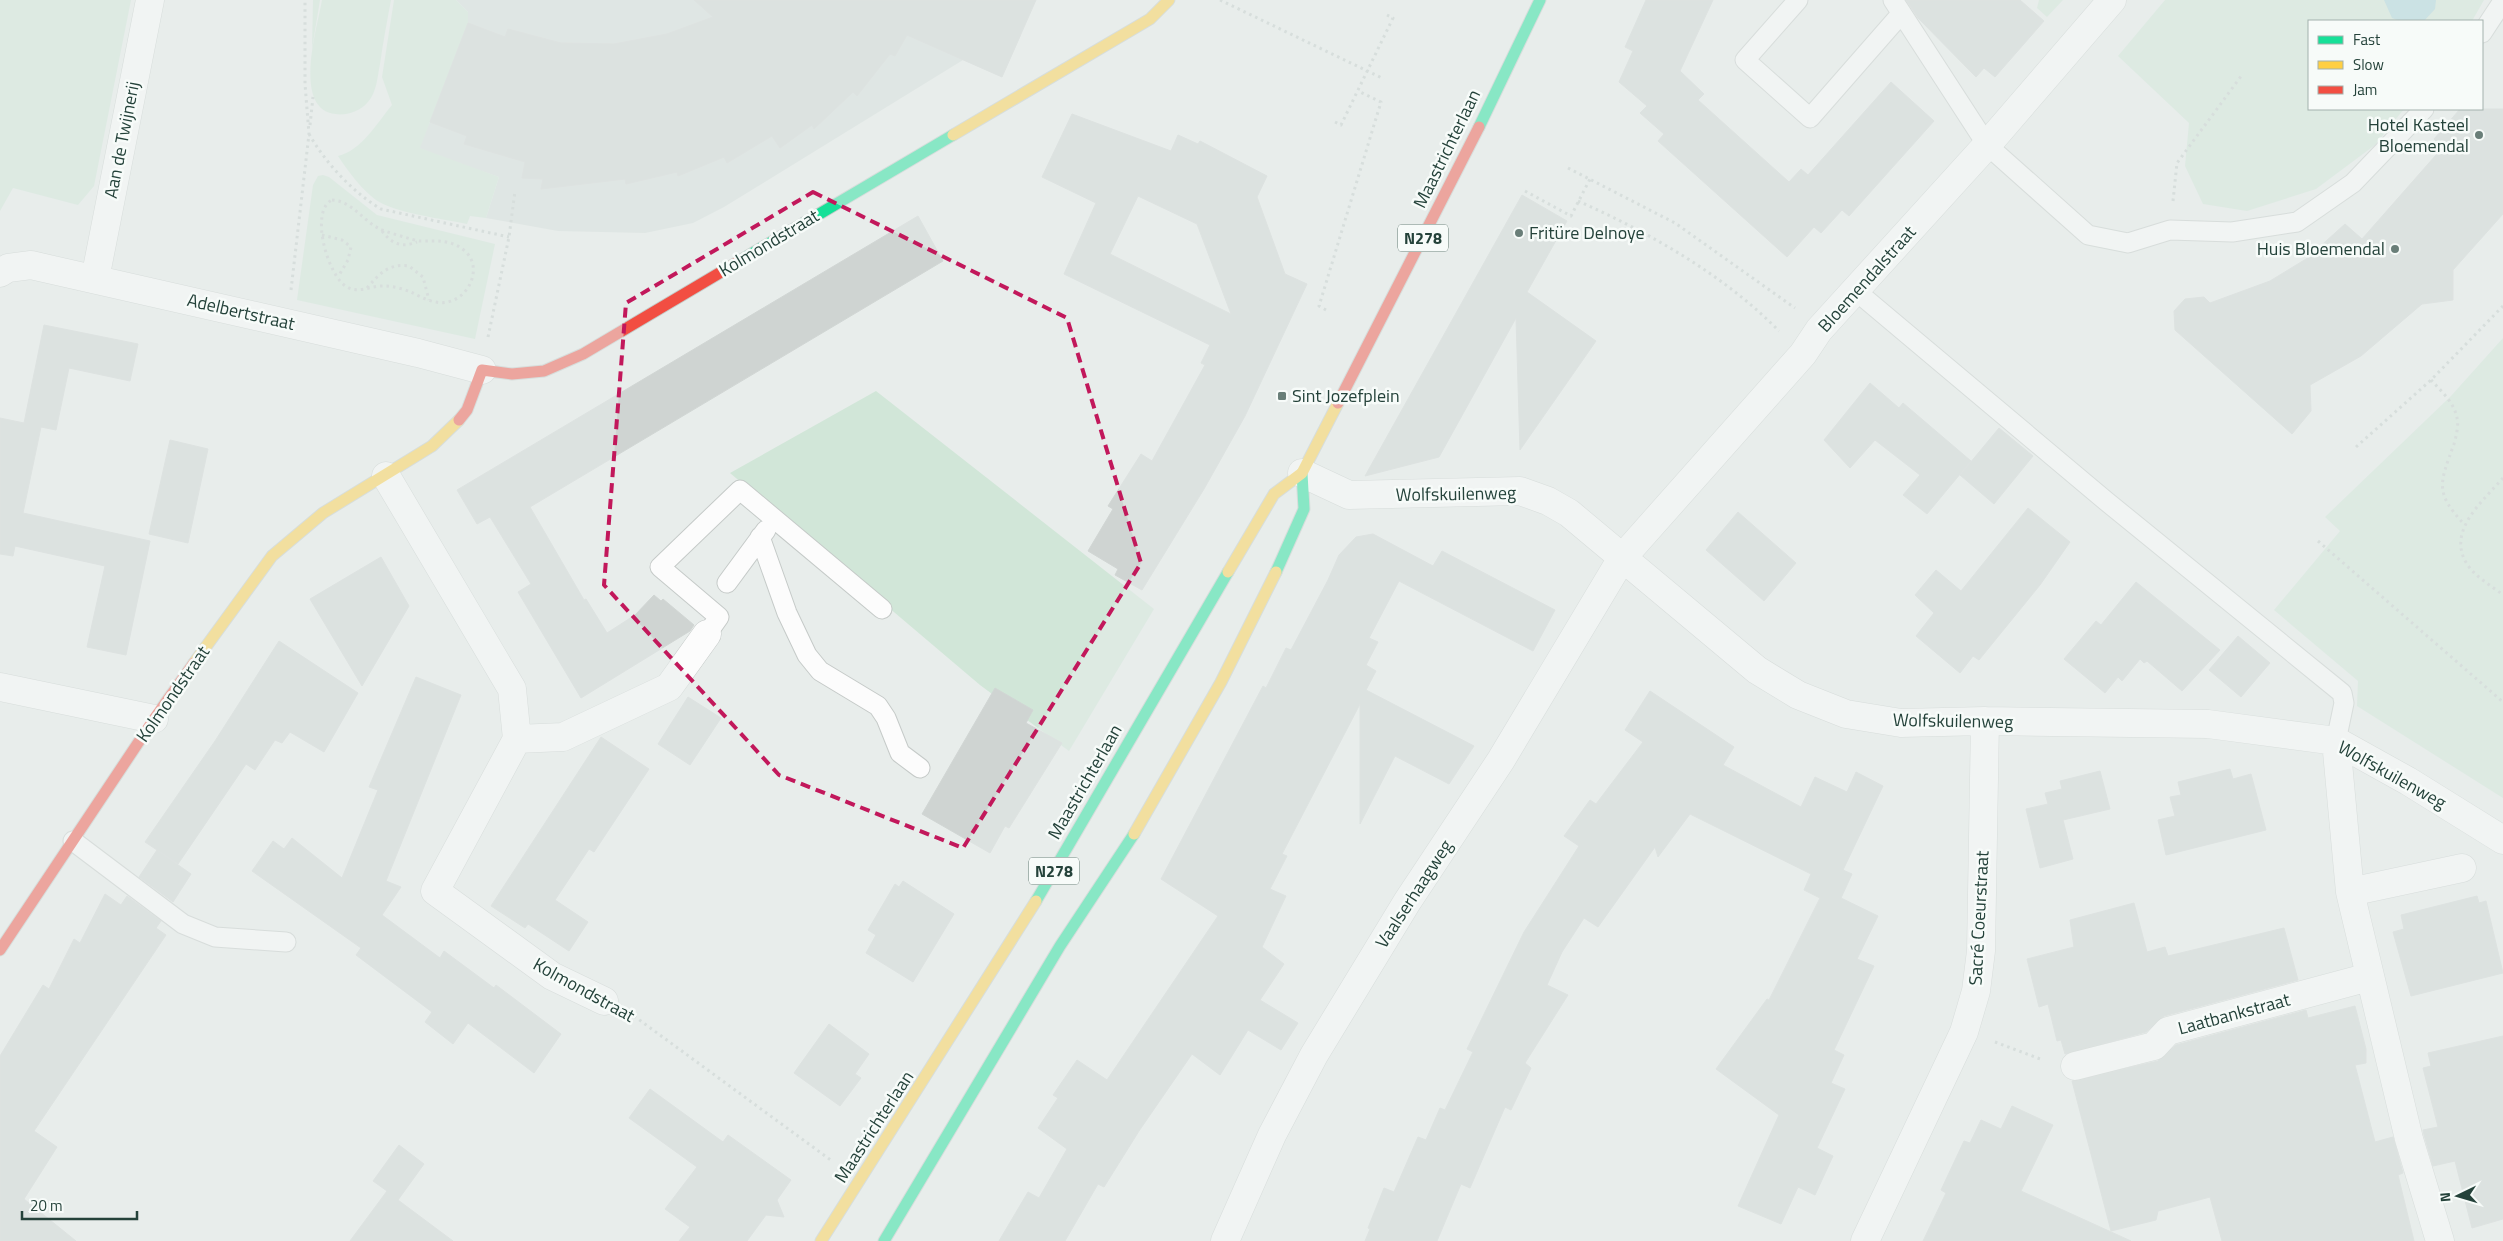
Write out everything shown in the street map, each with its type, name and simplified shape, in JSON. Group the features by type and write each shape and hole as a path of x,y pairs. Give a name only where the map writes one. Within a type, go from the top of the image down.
{"main road":[{"name":"Kolmondstraat","path":"0,950 154,719 272,556 323,513 386,476 432,446 451,430 467,410 482,370 512,374 544,371 583,354 1150,19 1170,0"},
{"name":"Maastrichterlaan","path":"821,1241 1023,924 1274,494 1302,473 1464,158 1540,0"},
{"name":"N278","path":"884,1241 1060,946 1139,826 1220,682 1282,560 1304,509 1302,473"}],"street":[{"name":"Aan de Twijnerij","path":"94,279 150,0"},
{"name":"Bloemendalstraat","path":"1622,558 1803,354 1819,330 1987,145 2112,0"},
{"name":"Adelbertstraat","path":"0,273 8,268 31,265 285,322 482,370"},
{"name":"Wolfskuilenweg","path":"1302,473 1349,495 1520,491 1548,501 1569,513 1757,670 1798,695 1846,714 1901,723 1985,721 2208,724 2336,741 2408,780 2503,840"},
{"path":"386,476 512,689 517,739 563,737 669,687 707,634"},
{"name":"Vaalserhaagweg","path":"1225,1241 1272,1135 1314,1055 1407,902 1502,760 1622,558"},
{"path":"0,687 154,719"},
{"name":"Sacré Coeurstraat","path":"1865,1241 1964,1032 1976,991 1981,951 1985,721"},
{"name":"Kolmondstraat","path":"517,739 435,891 552,976 604,1001"},
{"path":"2336,741 2350,892 2409,1139 2440,1241"},
{"path":"2350,892 2462,868"},
{"name":"Laatbankstraat","path":"2075,1066 2154,1046 2168,1031 2369,977"}],"lane":[{"path":"1798,0 1745,60 1810,118 1897,7 1987,145 2088,235 2128,243 2170,230 2232,232 2297,222 2353,183 2423,110"},
{"path":"2483,31 2503,1"},
{"path":"1856,291 2099,494 2342,693 2344,703 2336,741"},
{"path":"707,634 719,617 660,567 740,490 882,608"},
{"path":"727,583 774,518"},
{"path":"760,537 787,613 807,655 820,671 878,706 886,718 900,753 920,768"},
{"path":"73,841 182,924 215,937 286,942"}],"path":[{"path":"305,0 305,84 309,134 341,176 366,200 380,209 509,237"},
{"path":"1220,0 1384,79"},
{"path":"1335,122 1341,125 1358,91 1393,18 1387,15"},
{"path":"2170,230 2177,163 2242,75"},
{"path":"1326,310 1318,306 1324,296 1381,102 1358,91"},
{"path":"285,322 313,97"},
{"path":"1568,168 1675,222 1798,310 1819,330"},
{"path":"1524,191 1571,216 1590,179"},
{"path":"482,370 509,237 515,191"},
{"path":"332,200 340,200 381,230 390,241 398,245 438,240 449,242 465,252 472,264 471,280 462,296 446,303 429,300 404,290 384,286 355,290 347,287 338,277 326,254 322,235 322,209 326,203 332,200"},
{"path":"1578,201 1649,237 1713,276 1757,309 1803,354"},
{"path":"381,230 418,241"},
{"path":"322,235 342,240 351,247 348,260 338,277"},
{"path":"366,289 382,272 391,266 409,266 423,276 429,300"},
{"path":"2356,447 2431,380 2503,306"},
{"path":"2431,380 2450,401 2458,419 2456,437 2442,477 2443,496 2452,512 2464,524"},
{"path":"2503,478 2464,524 2460,544 2467,565 2503,595"},
{"path":"2318,541 2501,701 2503,696"},
{"name":"Kolmondstraat","path":"604,1001 634,1016 838,1165"},
{"path":"1992,1041 2025,1053"}],"highlighted area":[{"path":"813,192 1067,318 1141,563 963,848 779,775 604,585 626,303"}],"shaded area":[{"path":"456,0 1015,0 1002,27 1021,35 1002,77 963,60 724,207 693,223 645,233 558,231 486,218 499,177 416,149 430,122 468,23 468,12"}],"green space":[{"path":"0,0 131,0 94,186 78,205 13,188 0,211"},
{"path":"313,0 320,0 312,49"},
{"path":"322,0 391,0 374,91 365,105 358,110 346,114 328,112 317,103 312,89 310,71 312,51"},
{"path":"394,0 456,0 468,12 468,23 420,148 499,177 486,218 470,216 467,224 433,218 384,205 365,191 338,156 362,142 392,105 382,77"},
{"path":"2039,0 2063,0 2047,17 2037,8"},
{"path":"2165,0 2484,0 2473,20 2308,20 2308,110 2403,110 2375,145 2316,189 2247,211 2203,204 2185,166 2189,123 2118,56"},
{"path":"318,176 329,177 377,215 495,244 475,339 297,300 313,185"},
{"path":"2503,338 2503,798 2357,706 2358,681 2274,610 2340,531 2325,517 2451,396"},
{"path":"876,391 1154,609 1069,751 980,685 730,473"}],"water":[{"path":"2384,0 2436,0 2435,9 2425,20 2397,20 2392,18"}],"building":[{"path":"694,0 1036,0 1002,77 907,35 895,56 890,54 857,96 853,92 814,129 812,125 780,148 772,136 727,163 724,157 678,176 677,172 626,184 625,179 541,189 543,179 522,178 525,162 464,144 467,136 430,122 468,23 505,37 508,29 561,43 614,44 667,34 713,17"},
{"path":"1646,0 1713,0 1680,71 1704,94 1698,100 1789,182 1801,169 1808,175 1891,82 1934,121 1849,216 1842,210 1821,233 1814,227 1787,257 1658,141 1664,134 1640,113 1647,106 1619,82 1633,51 1625,47"},
{"path":"1906,0 2020,0 2044,21 1995,77 1984,68 1976,77 1918,18"},
{"name":"Huis Bloemendal","path":"2503,109 2503,214 2453,270 2453,300 2422,304 2361,356 2310,385 2311,411 2292,434 2175,330 2174,311 2185,299 2204,297 2210,303 2270,281 2306,259 2345,224 2362,239 2443,147 2434,139 2459,110"},
{"path":"1072,114 1171,151 1178,135 1198,144 1200,141 1267,176 1257,197 1285,274 1307,284 1245,416 1204,489 1142,590 1115,575 1118,569 1088,551 1113,509 1108,506 1141,454 1152,461 1205,365 1201,363 1210,345 1064,274 1096,203 1042,177","holes":["1138,196 1197,224 1231,314 1110,254"]},
{"path":"1522,195 1567,221 1527,292 1596,341 1520,450 1516,318 1439,457 1365,476"},
{"path":"918,216 943,261 530,507 584,600 586,599 607,633 635,615 654,595 661,601 663,599 694,625 690,631 581,698 518,592 531,584 490,517 477,524 457,490"},
{"path":"44,325 138,344 130,381 69,368 56,430 41,427 23,513 150,541 126,655 87,647 105,566 15,546 13,556 0,554 0,418 24,423"},
{"path":"1870,383 1899,408 1903,403 1971,461 1927,514 1903,495 1920,475 1875,440 1850,468 1824,440"},
{"path":"1999,428 2033,456 1994,504 1960,475"},
{"path":"170,440 208,449 188,543 149,534"},
{"path":"2028,508 2070,542 2040,585 1979,660 1973,656 1960,673 1916,636 1934,613 1915,595 1936,570 1961,591"},
{"path":"1738,512 1796,563 1764,601 1706,550"},
{"path":"1373,534 1433,566 1442,551 1555,610 1533,651 1399,581 1369,638 1378,642 1366,665 1376,671 1366,690 1474,746 1449,784 1395,756 1360,824 1360,704 1282,854 1287,856 1270,889 1286,896 1262,947 1284,964 1260,1000 1298,1023 1281,1050 1248,1030 1220,1075 1192,1054 1139,1131 1104,1187 1098,1184 1065,1241 999,1241 1028,1192 1039,1198 1067,1149 1038,1128 1058,1098 1053,1095 1077,1060 1107,1080 1218,916 1161,879 1263,686 1266,688 1286,648 1291,650 1339,555 1356,537"},
{"path":"381,557 409,606 362,686 310,599"},
{"path":"2136,582 2220,650 2182,691 2147,661 2144,663 2140,659 2122,681 2118,677 2105,693 2064,659 2096,621 2101,625"},
{"path":"2238,636 2270,663 2241,697 2209,670"},
{"path":"279,641 358,693 324,752 290,732 282,743 275,740 255,770 246,764 178,864 145,842 215,741"},
{"path":"416,677 461,695 386,881 401,887 382,915 440,958 444,951 494,988 496,985 561,1034 534,1073 468,1023 453,1044 425,1022 432,1012 356,955 361,948 252,871 273,841 284,849 292,838 342,878 378,790 369,787"},
{"path":"995,688 1033,710 1026,723 1062,743 1009,828 1005,826 990,853 922,814"},
{"path":"1650,691 1734,747 1723,765 1801,807 1815,777 1847,792 1856,772 1883,786 1843,870 1852,874 1841,898 1878,916 1857,959 1874,966 1834,1050 1844,1055 1831,1083 1845,1089 1817,1148 1833,1156 1815,1195 1798,1187 1781,1224 1738,1206 1779,1115 1716,1069 1767,999 1769,1000 1820,898 1804,890 1811,874 1690,814 1658,857 1655,847 1598,927 1584,918 1562,952 1547,985 1568,995 1525,1063 1531,1068 1511,1110 1505,1107 1470,1188 1461,1184 1437,1241 1365,1241 1370,1229 1368,1228 1384,1188 1394,1192 1418,1137 1426,1140 1440,1108 1445,1110 1473,1052 1467,1049 1524,932 1579,846 1564,836 1590,800 1596,804 1643,742 1625,730"},
{"path":"688,697 721,718 690,765 658,744"},
{"path":"601,737 649,769 594,852 589,849 555,900 588,922 569,951 528,924 525,928 491,906"},
{"path":"2230,769 2233,779 2251,774 2266,830 2166,855 2158,820 2175,816 2170,797 2181,795 2178,782"},
{"path":"2100,771 2110,809 2063,820 2073,859 2040,868 2026,809 2048,804 2045,793 2062,789 2060,781"},
{"path":"157,850 191,874 173,902 139,877"},
{"path":"903,881 954,914 913,982 866,953 876,935 868,930 895,884 899,887"},
{"path":"105,894 121,905 127,896 161,921 156,928 166,935 34,1131 57,1147 24,1199 76,1241 0,1241 0,1056 43,985 49,989 74,939 80,943"},
{"path":"2477,896 2479,903 2486,901 2503,973 2411,996 2393,932 2404,929 2401,915"},
{"path":"2134,903 2147,952 2165,947 2168,956 2284,928 2298,980 2164,1016 2146,1032 2065,1054 2061,1040 2057,1041 2048,1004 2039,1007 2027,959 2074,947 2070,920"},
{"path":"2355,1006 2366,1049 2366,1063 2355,1065 2375,1142 2393,1137 2403,1173 2398,1175 2414,1241 2222,1241 2210,1197 2158,1211 2156,1220 2111,1231 2072,1081 2158,1061 2176,1045 2306,1010 2308,1018"},
{"path":"829,1024 869,1054 855,1074 861,1078 840,1106 794,1073"},
{"path":"2503,1036 2503,1219 2472,1228 2455,1161 2433,1166 2423,1130 2438,1127 2423,1068 2431,1066 2428,1053"},
{"path":"650,1089 723,1142 728,1135 791,1180 777,1200 784,1217 766,1215 747,1241 679,1241 690,1227 665,1209 697,1167 629,1118"},
{"path":"2012,1106 2053,1125 2021,1191 2131,1241 1923,1241 1946,1193 1941,1190 1964,1141 1970,1143 1981,1120 2001,1129"},
{"path":"399,1145 424,1164 398,1200 453,1241 350,1241 387,1191 373,1181"}],"traffic: fast":[{"path":"1479,127 1540,0"},
{"path":"738,262 953,135"},
{"path":"1276,572 1304,509 1302,473"},
{"path":"1036,901 1228,572"},
{"path":"884,1241 1060,946 1134,834"}],"traffic: slow":[{"path":"953,135 1150,19 1169,0"},
{"path":"1228,572 1274,494 1302,473 1338,403"},
{"path":"194,663 272,556 323,513 432,446 459,420"},
{"path":"1134,834 1221,682 1276,572"},
{"path":"821,1241 1036,901"}],"traffic: jam":[{"path":"1338,403 1479,127"},
{"path":"459,420 467,410 482,370 512,374 544,371 583,354 738,262"},
{"path":"0,950 154,719 194,663"}],"place":[{"name":"Hotel Kasteel Bloemendal","path":"2479,135"},
{"name":"Fritüre Delnoye","path":"1519,233"},
{"name":"Huis Bloemendal","path":"2395,249"},
{"name":"Sint Jozefplein","path":"1282,396"}]}
